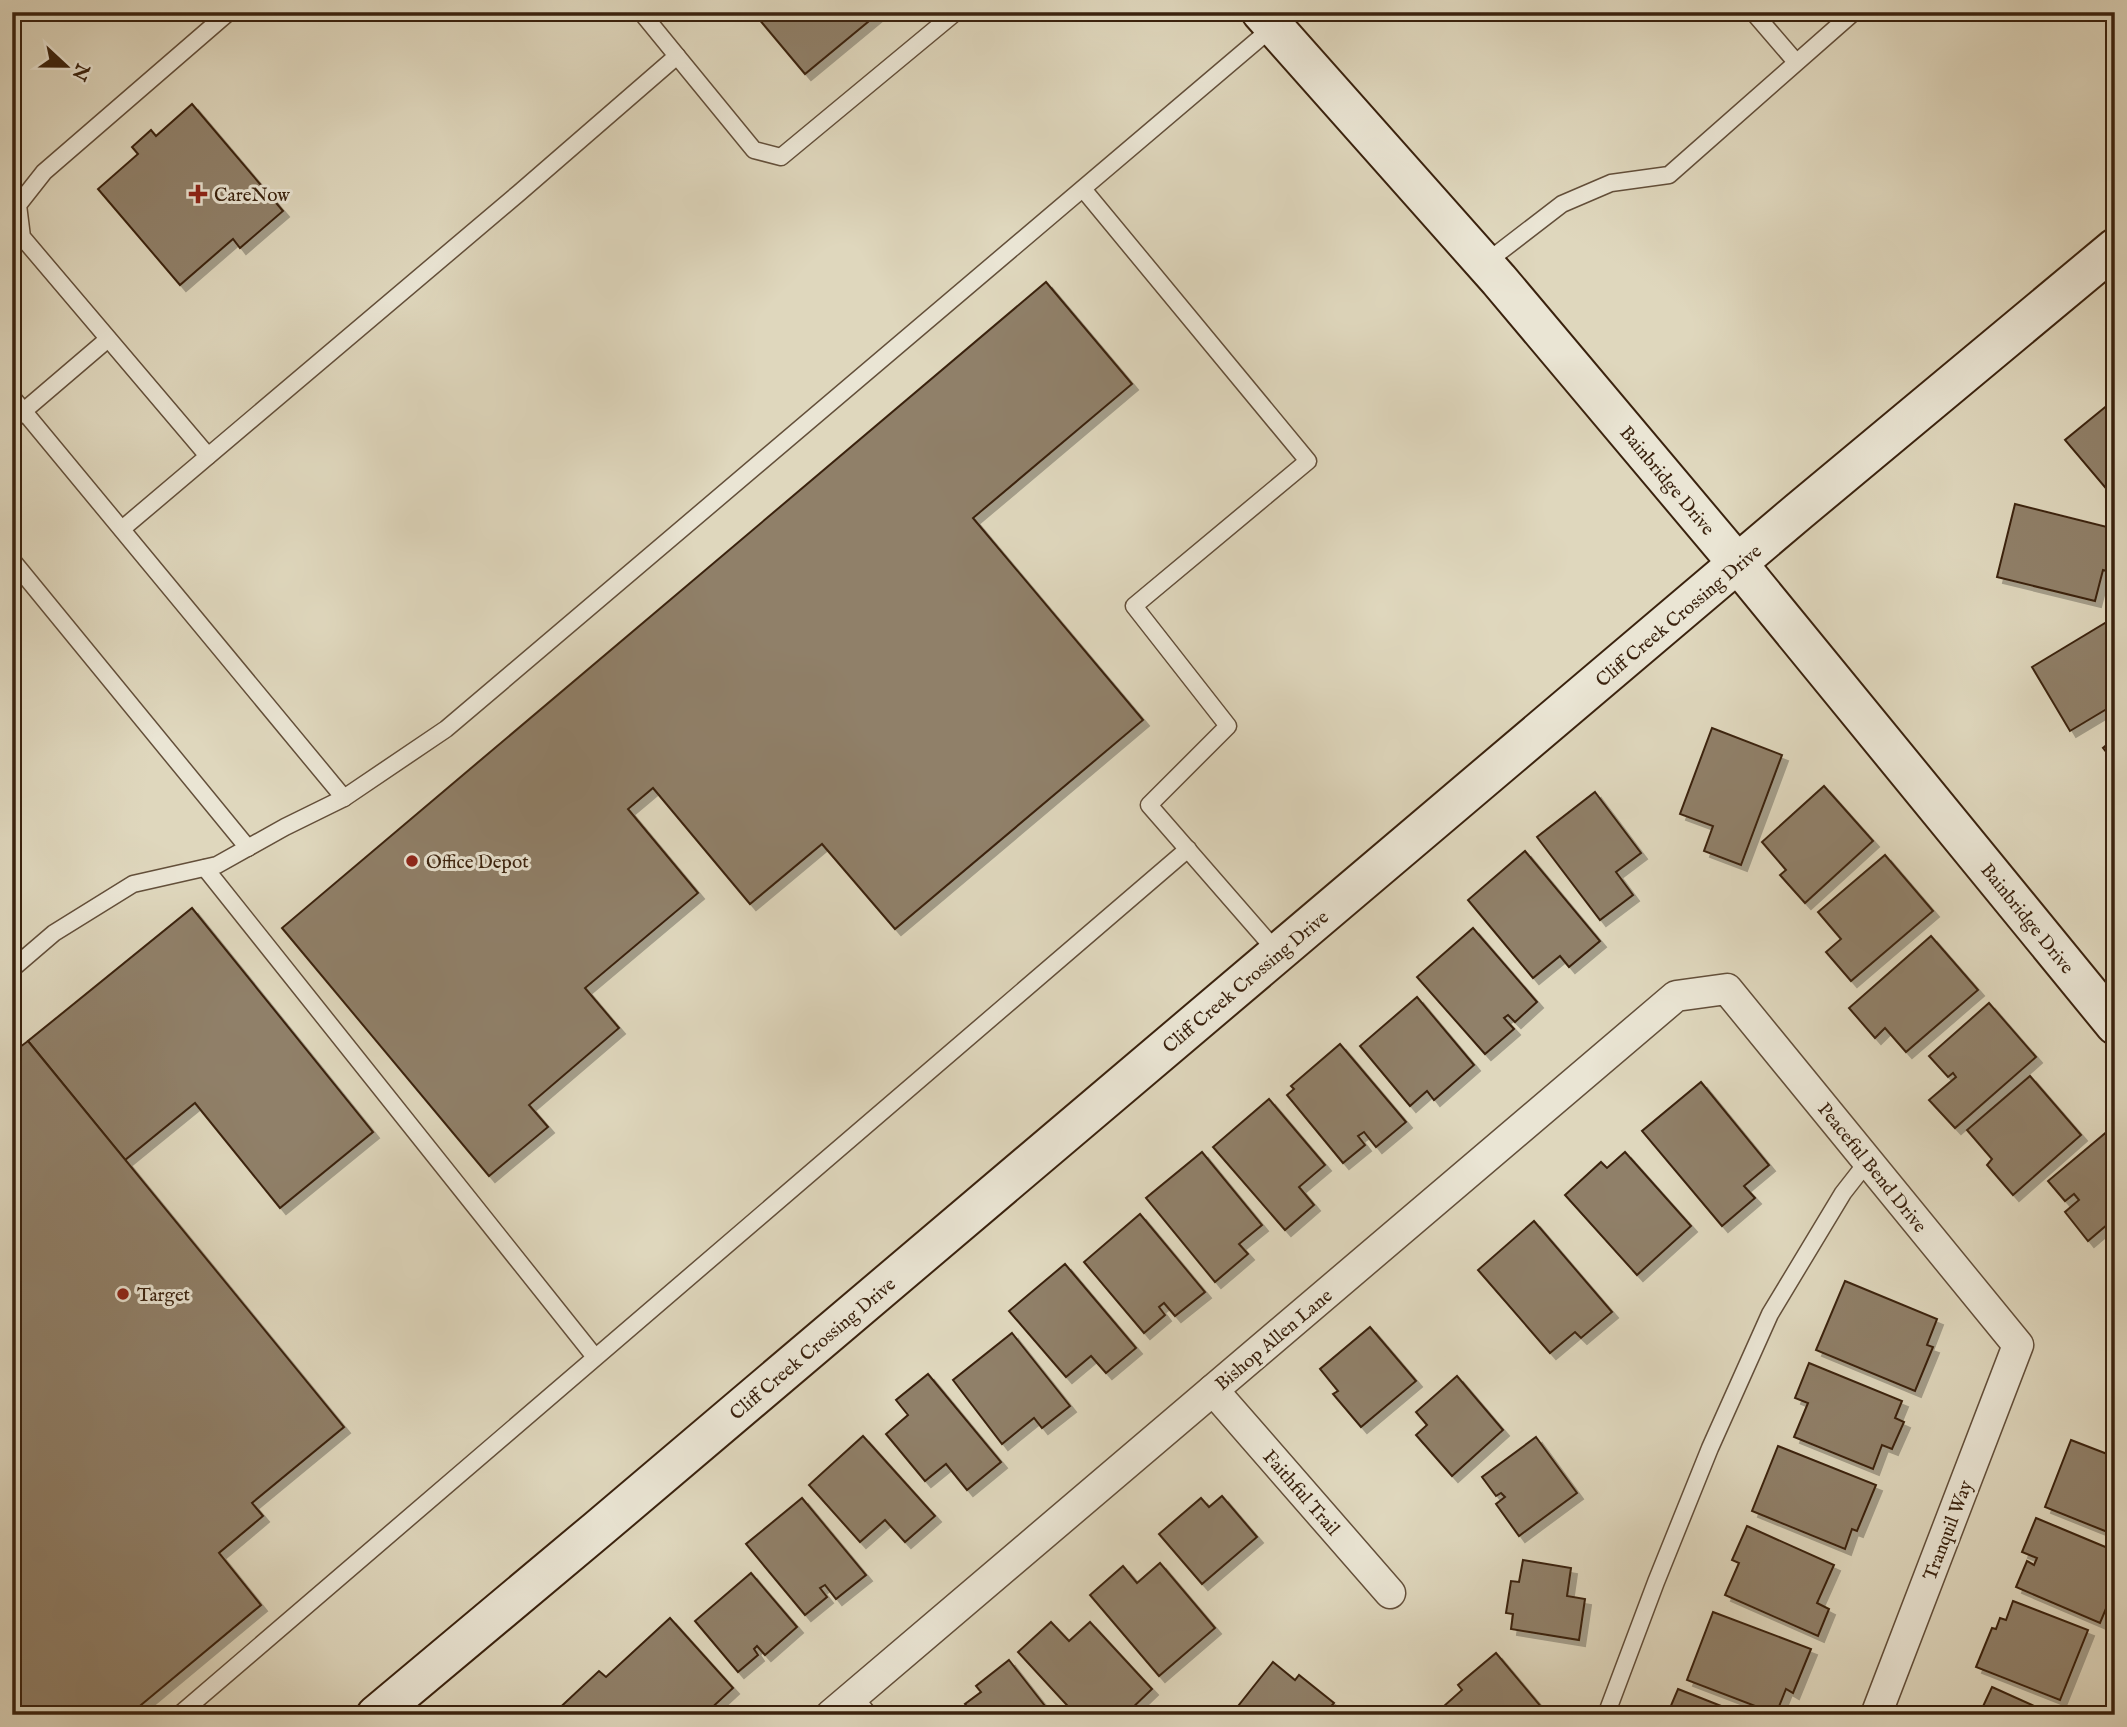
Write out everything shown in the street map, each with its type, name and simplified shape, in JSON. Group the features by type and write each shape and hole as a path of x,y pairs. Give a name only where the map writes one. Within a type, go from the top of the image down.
{"street":[{"name":"Bainbridge Drive","path":"1267,20 1484,264 1738,564 2115,1025"},
{"name":"Cliff Creek Crossing Drive","path":"376,1715 2115,248"},
{"name":"Peaceful Bend Drive","path":"1727,989 2018,1345"},
{"name":"Bishop Allen Lane","path":"851,1709 1213,1390 1676,996 1727,989"},
{"name":"Tranquil Way","path":"1876,1715 2018,1345"},
{"name":"Faithful Trail","path":"1213,1390 1391,1593"}],"lane":[{"path":"208,456 22,237 18,205 44,172 229,12"},
{"path":"641,12 754,150 781,157 956,12"},
{"path":"1753,12 1796,62"},
{"path":"1484,264 1562,204 1611,183 1669,175 1854,12"},
{"path":"12,969 54,933 133,884 217,865 344,798 446,729 1083,189 1267,20"},
{"path":"122,528 677,56"},
{"path":"1083,189 1308,461 1134,606 1228,726 1149,805 1279,953"},
{"path":"18,416 108,339"},
{"path":"12,397 18,416 122,528 344,798"},
{"path":"12,561 248,848"},
{"path":"179,1715 1188,849"},
{"path":"205,868 596,1357"},
{"path":"1606,1715 1710,1448 1770,1314 1843,1193 1868,1161"}],"building":[{"path":"753,12 880,12 805,74"},
{"path":"192,104 283,211 240,248 233,239 180,285 98,189 138,154 132,147 151,130 156,136"},
{"path":"1046,282 1132,384 973,518 1143,720 895,929 822,844 750,904 653,788 628,809 698,893 585,988 619,1028 529,1105 548,1127 489,1176 282,928"},
{"path":"2115,399 2115,499 2065,440"},
{"path":"2015,504 2115,529 2115,552 2110,572 2103,570 2095,601 1997,577"},
{"path":"2115,617 2115,704 2070,731 2032,667"},
{"path":"1712,728 1782,755 1741,865 1704,851 1713,826 1680,814"},
{"path":"2115,738 2115,763 2103,748"},
{"path":"1824,786 1873,841 1805,903 1780,875 1786,870 1762,842"},
{"path":"1595,792 1641,853 1616,872 1633,895 1600,920 1537,837"},
{"path":"1525,851 1600,941 1569,967 1560,956 1533,978 1468,900"},
{"path":"1885,855 1933,911 1851,981 1826,952 1841,939 1818,912"},
{"path":"192,908 373,1132 280,1208 195,1103 125,1160 28,1041"},
{"path":"1473,928 1537,1002 1515,1022 1508,1015 1504,1018 1514,1029 1485,1054 1417,977"},
{"path":"1931,936 1978,990 1906,1052 1885,1028 1875,1038 1849,1008"},
{"path":"1417,997 1474,1065 1434,1100 1427,1091 1410,1106 1360,1046"},
{"path":"1989,1003 2036,1057 1955,1128 1929,1100 1956,1077 1953,1073 1948,1077 1929,1056"},
{"name":"Target","path":"28,1041 344,1427 252,1503 263,1516 219,1553 261,1605 129,1715 12,1715 12,1053"},
{"path":"1340,1044 1406,1122 1376,1147 1364,1132 1358,1136 1365,1145 1343,1163 1287,1095 1294,1089 1291,1086"},
{"path":"2030,1076 2081,1135 2013,1195 1987,1165 1992,1159 1967,1130"},
{"path":"1701,1082 1769,1165 1744,1186 1755,1198 1722,1226 1642,1131"},
{"path":"1269,1099 1325,1165 1299,1187 1314,1205 1285,1230 1213,1147"},
{"path":"2115,1125 2115,1218 2088,1241 2065,1212 2079,1200 2074,1194 2065,1201 2048,1181"},
{"path":"1202,1152 1262,1225 1239,1244 1248,1254 1215,1282 1146,1198"},
{"path":"1625,1152 1691,1226 1637,1275 1565,1195 1601,1162 1607,1168"},
{"path":"1140,1214 1205,1292 1175,1316 1164,1303 1159,1307 1165,1315 1144,1333 1084,1262"},
{"path":"1534,1221 1612,1312 1581,1338 1575,1332 1550,1353 1478,1270"},
{"path":"1065,1264 1136,1348 1106,1373 1091,1356 1066,1377 1009,1311"},
{"path":"1845,1281 1937,1319 1927,1345 1933,1347 1915,1391 1816,1350"},
{"path":"1370,1327 1416,1381 1361,1427 1333,1394 1338,1391 1320,1369"},
{"path":"1012,1333 1070,1406 1042,1428 1034,1418 1002,1444 953,1380"},
{"path":"1809,1363 1902,1401 1895,1418 1904,1422 1892,1449 1882,1445 1873,1469 1794,1437 1808,1403 1795,1398"},
{"path":"928,1374 1001,1462 967,1490 946,1464 925,1481 886,1434 908,1415 896,1400"},
{"path":"1457,1376 1503,1430 1452,1476 1416,1435 1427,1425 1416,1412"},
{"path":"863,1436 935,1516 905,1542 885,1520 860,1542 809,1485"},
{"path":"1536,1437 1577,1493 1519,1536 1496,1504 1505,1497 1501,1493 1496,1496 1482,1477"},
{"path":"2071,1440 2115,1457 2115,1535 2045,1507"},
{"path":"1778,1446 1876,1485 1857,1531 1852,1529 1845,1549 1752,1511"},
{"path":"1222,1496 1257,1537 1202,1584 1159,1534 1201,1498 1209,1507"},
{"path":"802,1498 866,1575 836,1599 825,1585 820,1588 827,1597 805,1615 746,1544"},
{"path":"2036,1518 2115,1551 2115,1587 2100,1623 2016,1587 2027,1561 2034,1565 2037,1558 2022,1552"},
{"path":"1747,1526 1834,1565 1817,1603 1829,1609 1818,1636 1725,1595 1739,1563 1732,1560"},
{"path":"1523,1560 1571,1568 1567,1596 1585,1599 1579,1640 1511,1629 1513,1614 1506,1613 1511,1581 1519,1582"},
{"path":"1160,1563 1215,1628 1159,1676 1090,1595 1123,1566 1137,1583"},
{"path":"751,1573 797,1627 765,1655 757,1646 754,1649 758,1655 738,1672 695,1621"},
{"path":"2013,1601 2088,1630 2060,1700 1976,1667 1992,1628 1996,1629 2000,1618 2006,1620"},
{"path":"1713,1612 1811,1649 1793,1693 1786,1689 1776,1714 1687,1680"},
{"path":"670,1618 733,1688 704,1715 552,1715 599,1671 606,1677"},
{"path":"1051,1622 1069,1641 1090,1622 1152,1689 1125,1715 1076,1715 1018,1652"},
{"path":"1496,1653 1548,1715 1452,1715 1444,1706 1462,1690 1458,1685"},
{"path":"1009,1660 1052,1715 964,1715 970,1710 965,1704 981,1692 976,1686"},
{"path":"1273,1662 1295,1680 1299,1675 1334,1703 1324,1715 1231,1715"},
{"path":"1992,1687 2054,1715 1979,1715"},
{"path":"1678,1689 1744,1715 1667,1715"}],"place":[{"name":"CareNow","path":"198,194"},
{"name":"Office Depot","path":"412,861"},
{"name":"Target","path":"123,1294"}]}
